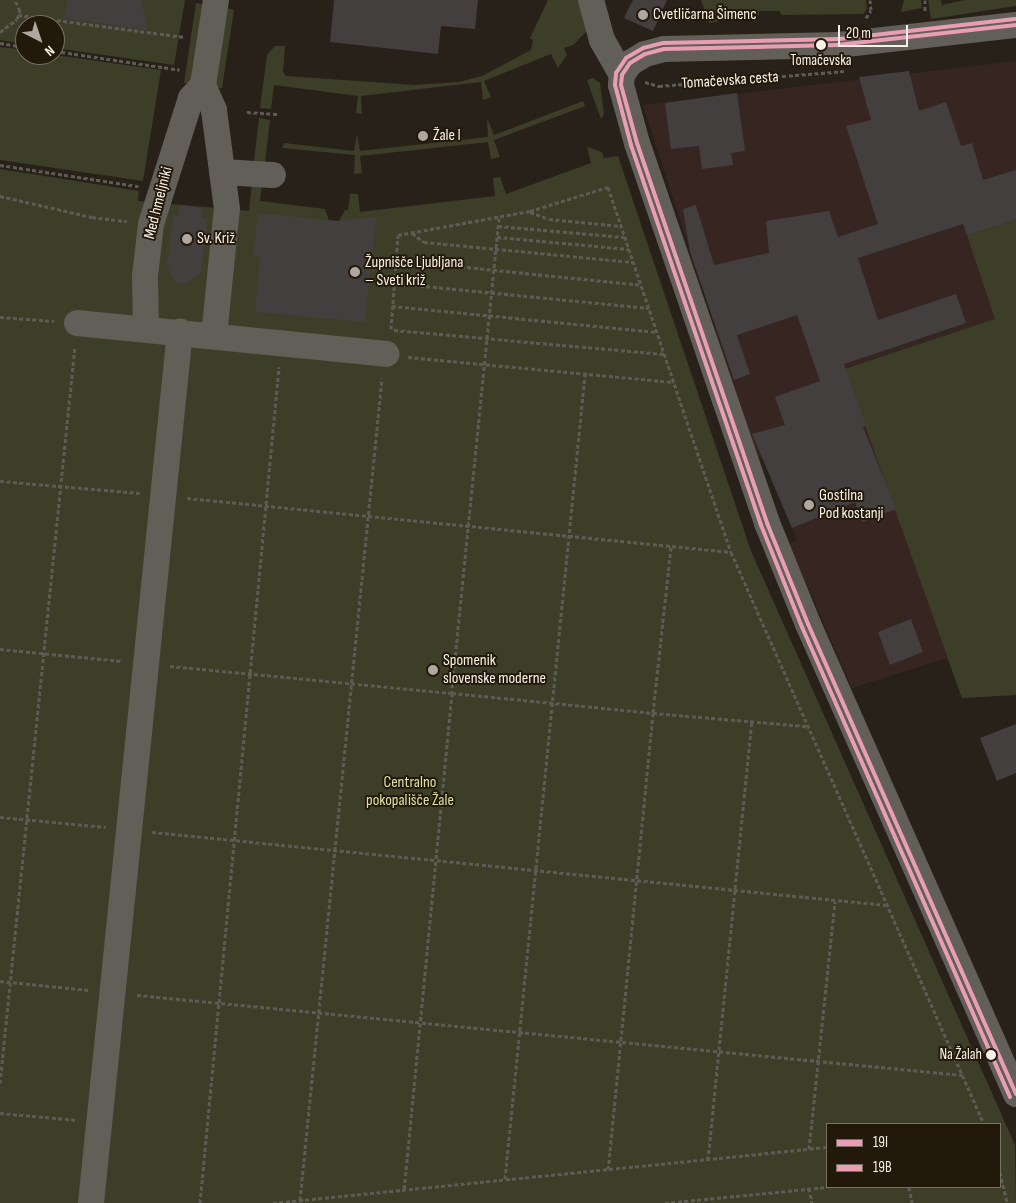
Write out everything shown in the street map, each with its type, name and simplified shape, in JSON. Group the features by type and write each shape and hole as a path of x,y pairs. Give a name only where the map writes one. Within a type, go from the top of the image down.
{"street":[{"name":"Med hmeljniki","path":"146,330 145,276 151,224 160,189 191,98 203,85 216,0"},
{"path":"592,0 602,40 622,75 624,105 767,523 808,624 1016,1094"},
{"name":"Tomačevska cesta","path":"622,75 637,58 664,49 839,46 1016,25"},
{"path":"203,85 214,110 227,209 214,336"},
{"path":"222,172 273,175"},
{"path":"77,323 386,354"},
{"path":"91,1203 180,332"}],"path":[{"path":"14,0 18,15"},
{"path":"866,18 871,10 870,0"},
{"path":"0,32 15,21"},
{"path":"65,21 185,38"},
{"path":"0,43 15,45"},
{"path":"65,53 180,70"},
{"name":"Tomačevska cesta","path":"658,86 838,73 847,70"},
{"path":"247,112 280,114"},
{"path":"0,165 160,189"},
{"path":"300,1200 351,682 390,329 398,235 530,211 608,187 731,552 806,726 984,1123"},
{"path":"0,196 92,217 151,224"},
{"path":"530,211 549,219 621,226"},
{"path":"404,1189 499,218"},
{"path":"498,226 625,237"},
{"path":"411,233 424,242 633,262"},
{"path":"497,237 628,249"},
{"path":"396,260 641,285"},
{"path":"394,283 649,308"},
{"path":"392,306 657,332"},
{"path":"0,317 77,323 0,1083"},
{"path":"390,329 664,354"},
{"path":"200,1203 234,841 269,506 281,342"},
{"path":"386,354 674,382"},
{"path":"505,1179 585,374"},
{"path":"0,481 269,506 570,538 731,552"},
{"path":"608,1169 619,1042 671,547"},
{"path":"0,649 351,682 552,704 806,726"},
{"path":"708,1160 752,722"},
{"path":"0,817 886,905"},
{"path":"810,1148 817,1061 835,900"},
{"path":"0,981 420,1024 963,1075"},
{"path":"0,1046 5,1046"},
{"path":"0,1113 100,1122"},
{"path":"273,1203 826,1147"},
{"path":"1001,1176 1007,1203"},
{"path":"665,1203 705,1201 826,1187"},
{"path":"809,1188 812,1203"},
{"path":"909,1188 912,1203"}],"shaded area":[{"path":"1016,61 1016,695 962,698 947,658 852,688 789,544 797,540 772,478 763,457 757,458 643,105"}],"green space":[{"path":"0,0 185,0 174,65 65,49 65,15 15,15 15,42 0,40"},
{"path":"548,0 583,0 590,28 573,45 564,48 567,55 558,68 551,54 484,81 491,97 483,100 481,82 361,96 362,114 356,113 358,96 274,85 271,109 260,108 267,55 275,46 285,46 283,72 286,76 415,85 459,82 482,76 531,50 533,40 530,38"},
{"path":"701,0 866,0 867,9 863,14 781,15 780,11 759,11 759,15 709,23"},
{"path":"904,0 921,0 922,8 901,12"},
{"path":"928,0 941,0 942,5 964,0 1016,0 1016,6 931,19"},
{"path":"196,3 205,5 192,84 184,83"},
{"path":"226,8 234,10 222,88 214,87"},
{"path":"0,47 15,49 15,65 65,65 65,56 161,70 143,181 0,160"},
{"path":"593,78 600,83 604,114 601,119 587,80"},
{"path":"583,101 585,106 494,140 500,157 491,159 488,142 360,156 362,173 354,174 355,155 282,148 284,143 354,151 357,134 360,151 488,137 487,118 494,135"},
{"path":"259,118 270,120 265,163 254,162"},
{"name":"Centralno pokopališče Žale","path":"587,147 602,152 604,158 618,156 751,551 1015,1145 1016,1203 0,1203 0,169 139,191 138,201 249,211 252,183 262,184 260,201 325,209 329,220 339,221 345,210 348,210 350,194 358,194 360,212 495,196 493,178 500,177 506,194 591,163"},
{"path":"1016,220 1016,695 962,698 845,369 995,319 967,235"}],"building":[{"path":"68,0 141,0 148,30 65,18 64,15"},
{"path":"334,0 478,0 475,29 441,26 438,54 330,42"},
{"name":"Cvetličarna Šimenc","path":"633,0 667,0 653,31 624,18"},
{"path":"909,71 919,111 946,102 961,146 972,143 983,180 1016,170 1016,220 967,235 963,224 858,258 878,320 956,294 966,323 844,364 866,426 863,427 896,509 862,522 855,502 792,528 752,434 785,425 775,397 820,381 797,315 737,335 750,374 734,380 690,252 683,209 696,205 714,265 769,253 766,221 829,211 838,237 878,224 846,126 871,120 859,77"},
{"path":"737,93 745,151 731,153 733,165 702,169 699,146 671,149 665,103"},
{"name":"Sv. Križ","path":"180,205 202,208 201,218 207,219 201,274 184,284 176,282 167,267 173,215 178,216"},
{"path":"258,213 336,221 376,217 365,322 255,312 260,257 253,256"},
{"path":"911,619 923,652 890,665 878,632"},
{"path":"1016,724 1016,773 997,781 980,738"}],"transit line":[{"name":"19B","path":"1010,1097 802,627 761,525 631,145 615,85 616,73 626,58 643,48 663,43 839,39 1015,19"},
{"name":"19I","path":"1016,25 839,45 664,49 645,54 630,63 622,75 621,85 637,143 767,523 808,624 1016,1094"}],"place":[{"name":"Cvetličarna Šimenc","path":"643,15"},
{"name":"Tomačevska","path":"821,45"},
{"name":"Žale I","path":"423,136"},
{"name":"Sv. Križ","path":"187,239"},
{"name":"Župnišče Ljubljana – Sveti križ","path":"355,272"},
{"name":"Gostilna Pod kostanji","path":"809,505"},
{"name":"Spomenik slovenske moderne","path":"433,670"},
{"name":"Na Žalah","path":"991,1055"}]}
